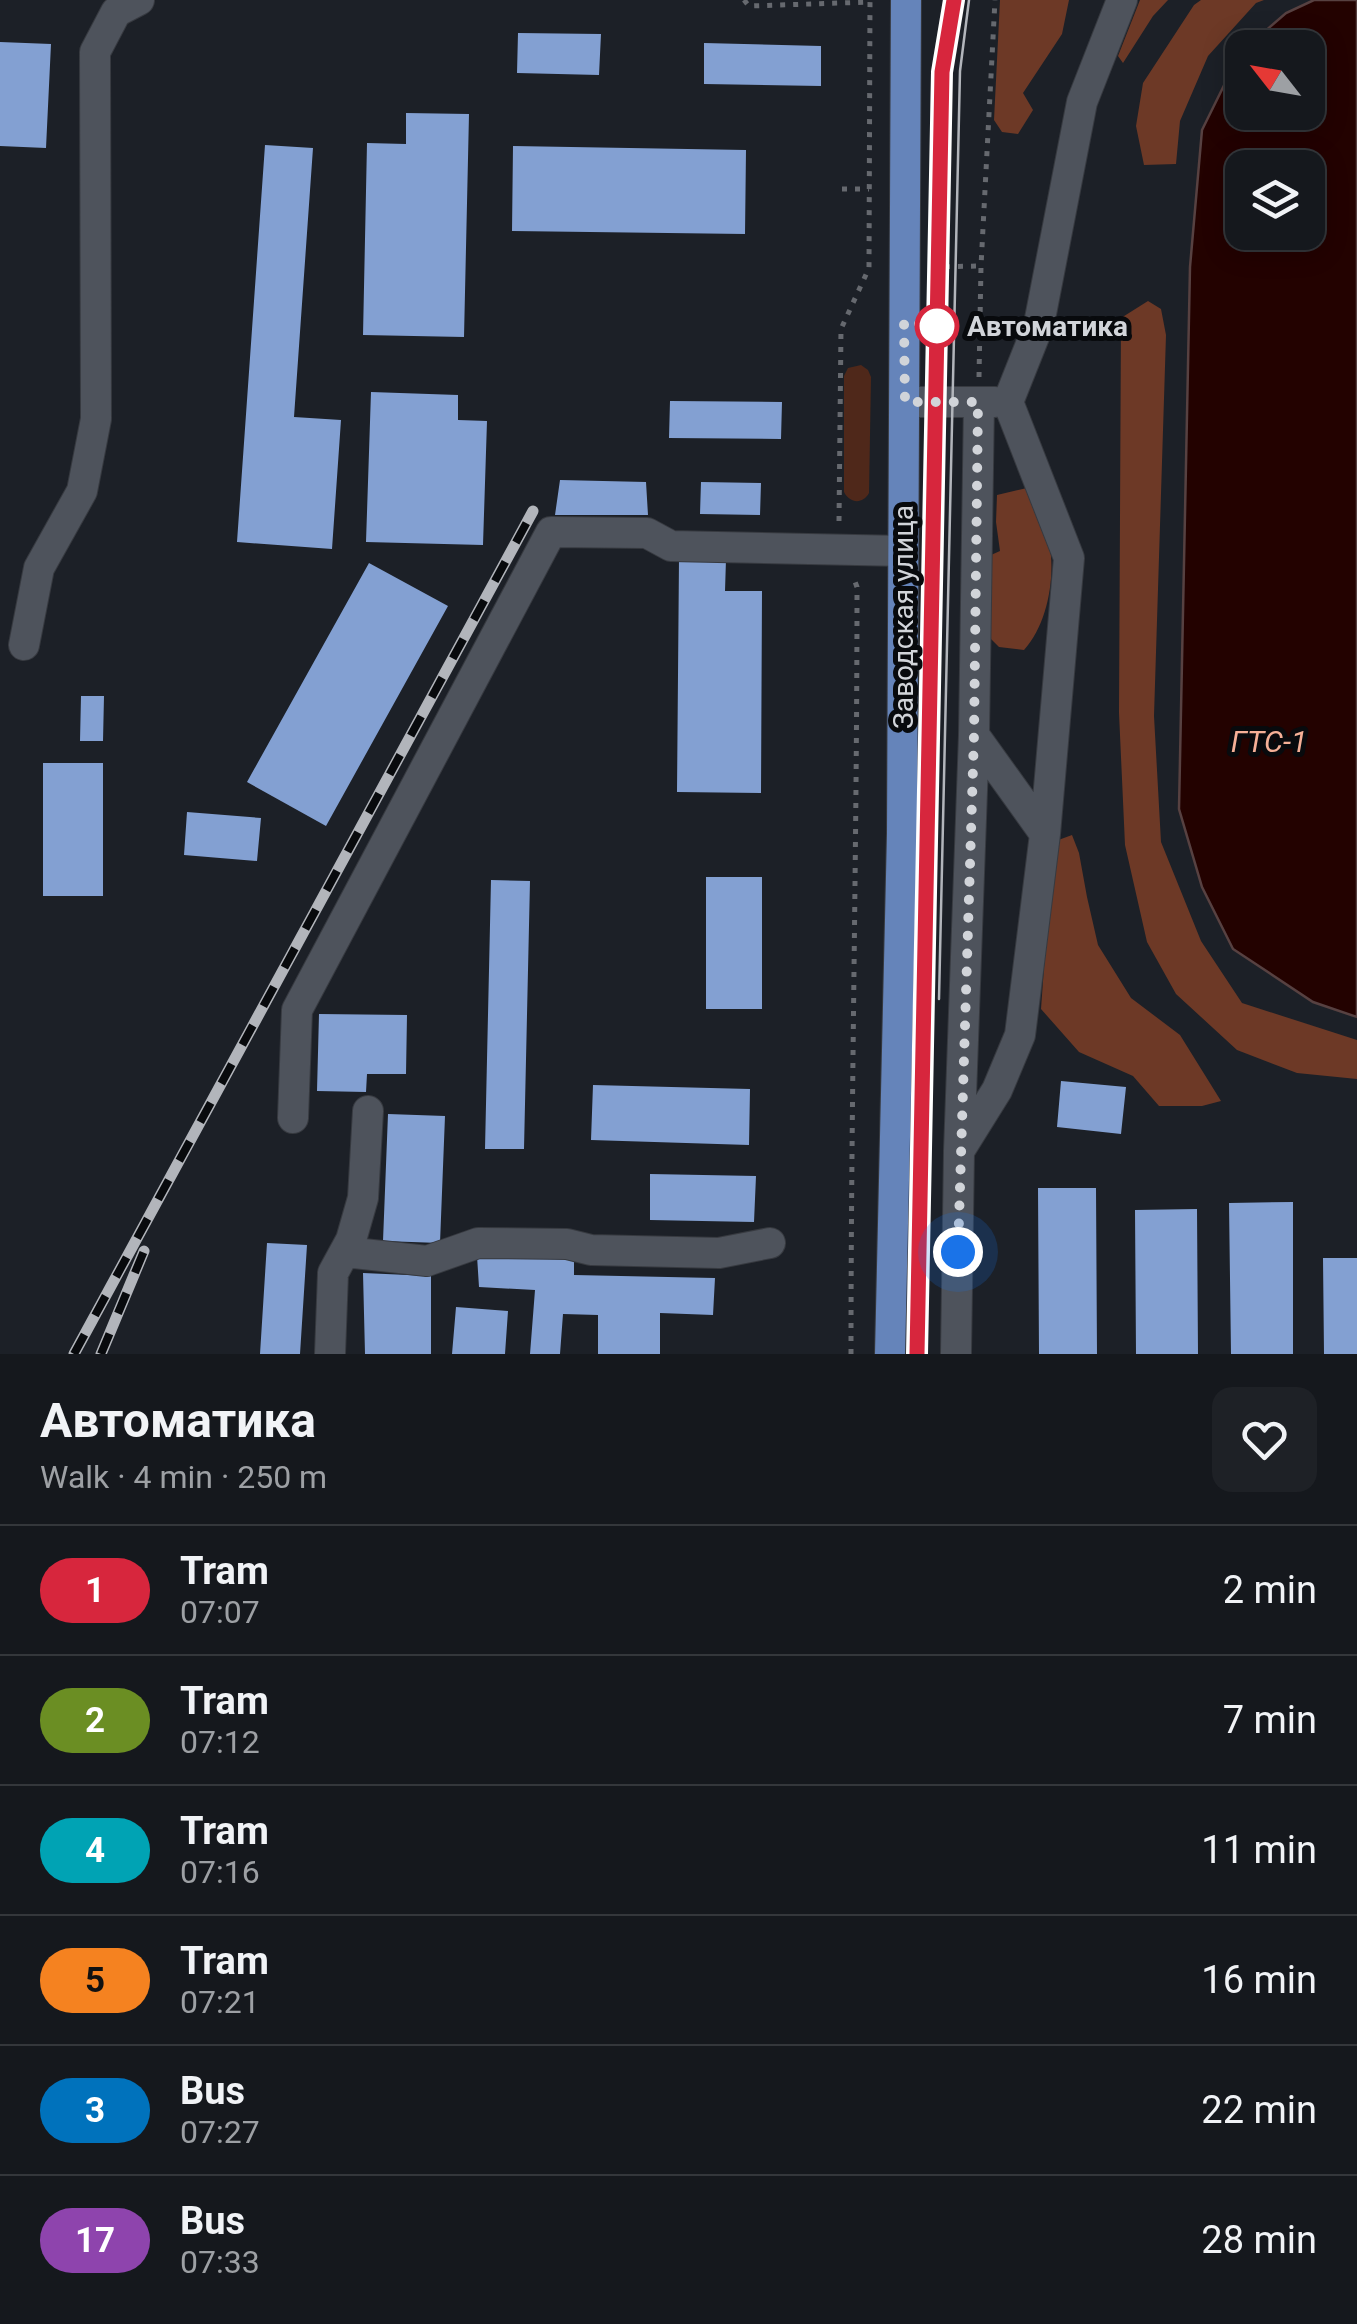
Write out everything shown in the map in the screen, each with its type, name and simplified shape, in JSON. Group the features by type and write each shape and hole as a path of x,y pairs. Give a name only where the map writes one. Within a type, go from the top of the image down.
{"main road":[{"name":"Заводская улица","path":"890,1354 902,833 906,0"}],"lane":[{"path":"24,645 39,568 82,491 96,419 95,52 116,12 139,0"},
{"path":"956,1354 974,735 993,402 1039,324 1082,102 1122,0"},
{"path":"905,402 993,402"},
{"path":"960,1151 997,1090 1020,1034 1045,834 1070,558 993,402"},
{"path":"293,1118 297,1010 551,532 647,532 671,546 903,551"},
{"path":"974,735 1045,834"},
{"path":"330,1354 333,1273 351,1240 364,1198 368,1111"},
{"path":"344,1252 428,1261 478,1243 719,1253 770,1243"}],"path":[{"path":"744,0 749,6 871,1 868,268 841,329 839,538 857,587 851,1354"},
{"path":"993,402 981,266 995,0"},
{"path":"842,190 870,188"}],"shaded area":[{"path":"1000,0 1069,0 1062,34 1023,93 1033,110 1018,134 1002,132 994,120"},
{"path":"1140,0 1168,0 1123,63 1118,56"},
{"path":"1201,0 1264,0 1256,3 1232,30 1225,30 1225,37 1208,56 1180,121 1176,164 1144,165 1136,126 1143,83"},
{"path":"1148,301 1161,309 1166,335 1154,716 1161,842 1201,941 1242,1003 1357,1040 1357,1079 1297,1073 1237,1050 1176,994 1147,942 1125,845 1119,713 1121,318"},
{"path":"861,365 871,377 869,493 856,501 844,492 844,376 848,368"},
{"path":"1027,488 1048,540 1051,574 1044,615 1024,650 999,647 983,631 982,559 1000,551 997,495"},
{"path":"1072,835 1098,945 1131,998 1180,1035 1221,1101 1202,1106 1159,1106 1133,1076 1079,1052 1041,1009 1053,842"}],"water":[{"name":"ГТС-1","path":"1314,0 1357,0 1357,1017 1313,1002 1233,949 1202,887 1179,809 1190,267 1202,130 1225,83 1225,130 1325,130 1325,30 1266,30 1286,13"}],"building":[{"path":"518,33 601,34 599,75 517,73"},
{"path":"0,42 51,44 46,148 0,146"},
{"path":"704,43 821,46 821,86 704,84"},
{"path":"406,113 469,114 464,337 363,335 367,143 406,144"},
{"path":"265,145 313,148 294,417 341,420 332,549 237,542"},
{"path":"513,146 746,150 745,234 512,231"},
{"path":"371,392 458,395 458,420 487,421 483,545 366,542"},
{"path":"670,401 782,402 781,439 669,438"},
{"path":"560,480 646,482 648,515 555,515"},
{"path":"701,482 761,483 760,515 700,514"},
{"path":"679,558 726,559 725,591 762,591 761,793 677,792"},
{"path":"369,563 448,606 326,826 247,782"},
{"path":"81,696 104,696 103,741 80,741"},
{"path":"43,763 103,763 103,896 43,896"},
{"path":"187,812 261,818 257,861 184,855"},
{"path":"706,877 762,877 762,1009 706,1009"},
{"path":"491,880 530,881 524,1149 485,1149"},
{"path":"319,1014 407,1015 406,1074 367,1074 366,1092 317,1091"},
{"path":"1061,1081 1126,1087 1121,1134 1057,1127"},
{"path":"593,1085 750,1089 749,1145 591,1140"},
{"path":"388,1114 445,1116 440,1243 383,1241"},
{"path":"650,1174 756,1176 754,1222 650,1220"},
{"path":"1038,1188 1096,1188 1097,1354 1039,1354"},
{"path":"1293,1202 1293,1354 1231,1354 1229,1203"},
{"path":"1197,1209 1198,1354 1136,1354 1135,1210"},
{"path":"267,1243 307,1245 300,1354 260,1354"},
{"path":"574,1254 574,1275 715,1278 713,1315 660,1313 660,1354 598,1354 598,1315 563,1314 560,1354 530,1354 535,1290 479,1287 477,1256"},
{"path":"1323,1258 1357,1258 1357,1354 1324,1354"},
{"path":"363,1273 431,1276 431,1354 365,1354"},
{"path":"456,1307 508,1311 505,1354 452,1354"}],"tram line":[{"path":"917,1354 942,72 954,0"},
{"name":"1","path":"917,1354 942,72 954,0"},
{"path":"939,999 960,71 969,0"}],"railway":[{"path":"74,1354 533,511"},
{"path":"101,1354 144,1251"}],"place":[{"name":"Автоматика","path":"937,326"}],"route":[{"path":"937,326 904,322 905,402 978,402 974,735 958,1252"}]}
